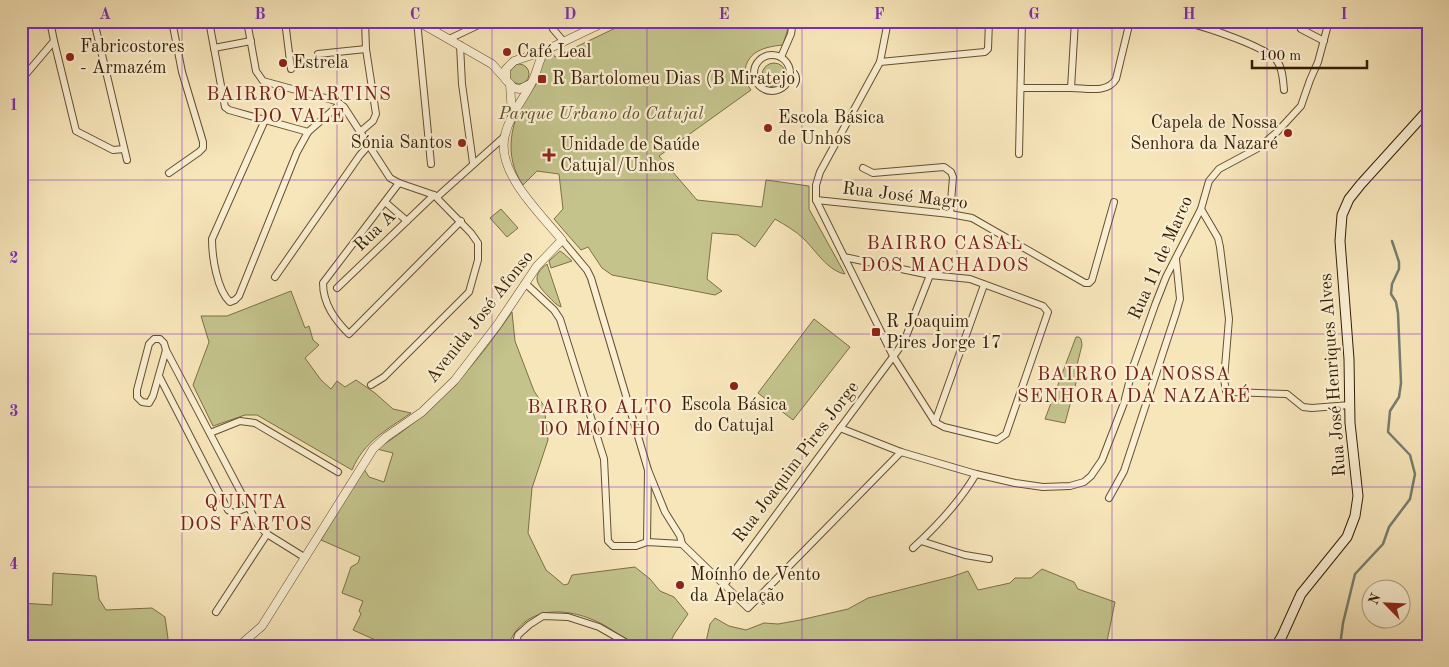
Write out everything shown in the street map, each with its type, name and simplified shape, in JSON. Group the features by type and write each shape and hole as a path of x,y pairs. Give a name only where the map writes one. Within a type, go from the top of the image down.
{"main road":[{"name":"Rua José Henriques Alves","path":"1276,646 1301,594 1347,537 1355,516 1358,496 1350,423 1349,359 1340,241 1342,215 1349,199 1361,184 1428,110"}],"street":[{"path":"50,21 76,131 113,150 124,149"},
{"path":"94,21 127,160"},
{"path":"169,173 203,148 203,142 182,72 172,21"},
{"path":"208,21 225,107 229,110 308,132"},
{"path":"247,21 256,71 263,81 336,101 340,104 390,178 399,184 436,196 461,221 478,243 478,260 469,292 384,377 370,385"},
{"path":"285,21 291,69"},
{"path":"360,132 373,121 376,114 366,49 365,21"},
{"path":"417,21 492,64 508,82 520,89 530,84"},
{"path":"417,21 431,164"},
{"path":"449,39 487,21"},
{"path":"549,21 564,42"},
{"path":"492,64 509,64 544,51 607,21"},
{"path":"781,56 791,34 793,21"},
{"path":"844,256 930,275 970,279 1043,306 1048,312 1006,434 997,440 944,427 935,422 894,356 844,256 816,200 816,185 820,172 880,62 888,21"},
{"path":"880,62 985,52 989,45 989,21"},
{"path":"1019,154 1022,21"},
{"path":"1071,88 1075,21"},
{"path":"1021,88 1103,89 1112,86 1116,79 1130,21"},
{"path":"1158,21 1186,22 1271,55 1278,62 1284,90"},
{"path":"1301,29 1324,41 1329,21"},
{"path":"21,80 54,41"},
{"path":"214,48 251,41"},
{"name":"Rua 11 de Marco","path":"840,428 901,452 976,474 1016,483 1070,486 1084,482 1091,476 1102,460 1124,404 1144,334 1166,277 1201,209 1209,181 1219,169 1258,148 1294,115 1301,106 1324,41"},
{"path":"460,45 462,84 473,164"},
{"path":"318,54 366,49"},
{"path":"544,51 530,84 512,114 504,137 506,160 516,184 587,270 591,278 648,470 665,512 680,536 682,544 748,608 901,452"},
{"path":"769,54 781,56 789,66 790,78 783,88 765,90 756,82 755,65 769,54"},
{"path":"519,60 530,64 534,74"},
{"path":"509,64 505,74 508,82 512,114"},
{"path":"265,120 212,239 212,254 222,291 230,302 239,296 297,152 308,132 340,104"},
{"name":"Rua A","path":"337,288 407,221 504,137"},
{"path":"275,277 360,155 369,146"},
{"path":"863,168 873,173 944,166 949,169 953,177 950,214"},
{"path":"399,184 322,283 323,293 336,322 349,334 461,221"},
{"name":"Rua José Magro","path":"816,200 972,218 1084,283 1089,283 1092,280 1114,202"},
{"path":"385,202 407,221"},
{"path":"1201,209 1218,238 1220,247 1229,319 1224,378 1226,391 1287,394 1303,407 1350,405"},
{"name":"Avenida José Afonso","path":"239,646 262,626 373,449 386,437 422,412 455,380 498,324 537,266 562,240"},
{"path":"1109,498 1124,471 1180,299 1176,259"},
{"name":"Rua Joaquim Pires Jorge","path":"724,585 894,356 905,339 930,275"},
{"path":"525,283 554,310 560,319 566,337 604,459 608,542 613,546 636,546 647,542 682,544"},
{"path":"935,422 984,285"},
{"path":"166,350 153,396 149,403 142,402 137,397 137,390 149,344 154,339 160,339 164,343 258,525 267,534 304,558"},
{"path":"159,376 228,510 233,513 249,508"},
{"path":"210,433 240,421 255,423 338,472"},
{"path":"647,542 648,470"},
{"path":"913,548 955,506 976,474"},
{"path":"216,612 267,534"},
{"path":"921,541 965,555 988,559"},
{"path":"515,646 518,635 543,616 568,617 599,627 632,646"}],"green space":[{"name":"Parque Urbano do Catujal","path":"630,21 785,21 788,28 783,45 760,50 746,64 745,81 751,90 659,156 697,200 762,207 766,180 809,186 809,209 845,274 833,269 801,236 775,219 755,247 738,235 712,233 707,279 722,291 715,295 612,275 602,268 588,247 581,250 554,219 563,209 559,174 537,171 523,185 513,162 511,139 513,127 522,104 538,82 542,62 552,52 555,57"},
{"path":"774,63 779,64 785,70 785,80 779,86 774,87 769,86 763,80 762,75 763,70 769,64"},
{"path":"519,64 526,67 529,74 526,81 519,84 512,81 509,74 512,67"},
{"path":"501,209 518,228 507,237 490,218"},
{"path":"560,251 572,261 551,268 549,261"},
{"path":"547,264 561,307 538,284 537,276"},
{"path":"291,291 305,328 309,326 313,340 319,345 305,358 321,380 331,389 337,381 345,387 356,380 393,409 411,413 377,437 363,451 352,470 257,415 245,415 213,426 193,385 209,342 201,316 227,316"},
{"path":"512,312 515,341 534,391 544,406 548,440 532,488 528,533 546,570 564,585 568,584 572,575 635,567 650,579 660,591 674,597 688,614 668,646 637,645 610,628 587,617 560,612 535,616 524,623 515,633 508,646 380,646 380,642 353,630 361,614 359,611 363,601 342,593 351,567 358,563 360,557 321,540 364,469 369,477 384,482 393,453 377,449 417,420 452,388 482,353"},
{"path":"814,319 850,347 793,420 758,393"},
{"path":"1076,337 1081,339 1082,345 1077,365 1080,368 1065,423 1045,419"},
{"path":"1042,569 1074,582 1078,589 1115,602 1106,646 705,646 710,624 715,618 729,626 746,630 764,623 778,624 848,609 868,598 968,571 978,590 1010,583 1015,578 1031,578"},
{"path":"53,573 96,576 99,599 106,610 152,608 165,617 169,646 21,646 21,603 52,605"}],"waterway":[{"path":"1340,646 1343,623 1355,574 1383,544 1389,527 1410,499 1415,474 1410,455 1388,432 1390,411 1399,397 1401,383 1398,313 1396,302 1391,294 1392,284 1399,269 1399,262 1392,241"}],"place":[{"name":"Café Leal","path":"507,52"},
{"name":"Fabricostores - Armazém","path":"70,57"},
{"name":"Estrela","path":"283,63"},
{"name":"R Bartolomeu Dias (B Miratejo)","path":"542,79"},
{"name":"Escola Básica de Unhos","path":"768,128"},
{"name":"Capela de Nossa Senhora da Nazaré","path":"1288,133"},
{"name":"Sónia Santos","path":"462,143"},
{"name":"Unidade de Saúde Catujal/Unhos","path":"549,155"},
{"name":"R Joaquim Pires Jorge 17","path":"876,332"},
{"name":"Escola Básica do Catujal","path":"734,386"},
{"name":"Moínho de Vento da Apelação","path":"680,585"}],"district":[{"name":"BAIRRO MARTINS DO VALE","path":"299,106"},
{"name":"BAIRRO CASAL DOS MACHADOS","path":"945,255"},
{"name":"BAIRRO DA NOSSA SENHORA DA NAZARÉ","path":"1134,386"},
{"name":"BAIRRO ALTO DO MOÍNHO","path":"600,419"},
{"name":"QUINTA DOS FARTOS","path":"246,514"}]}
